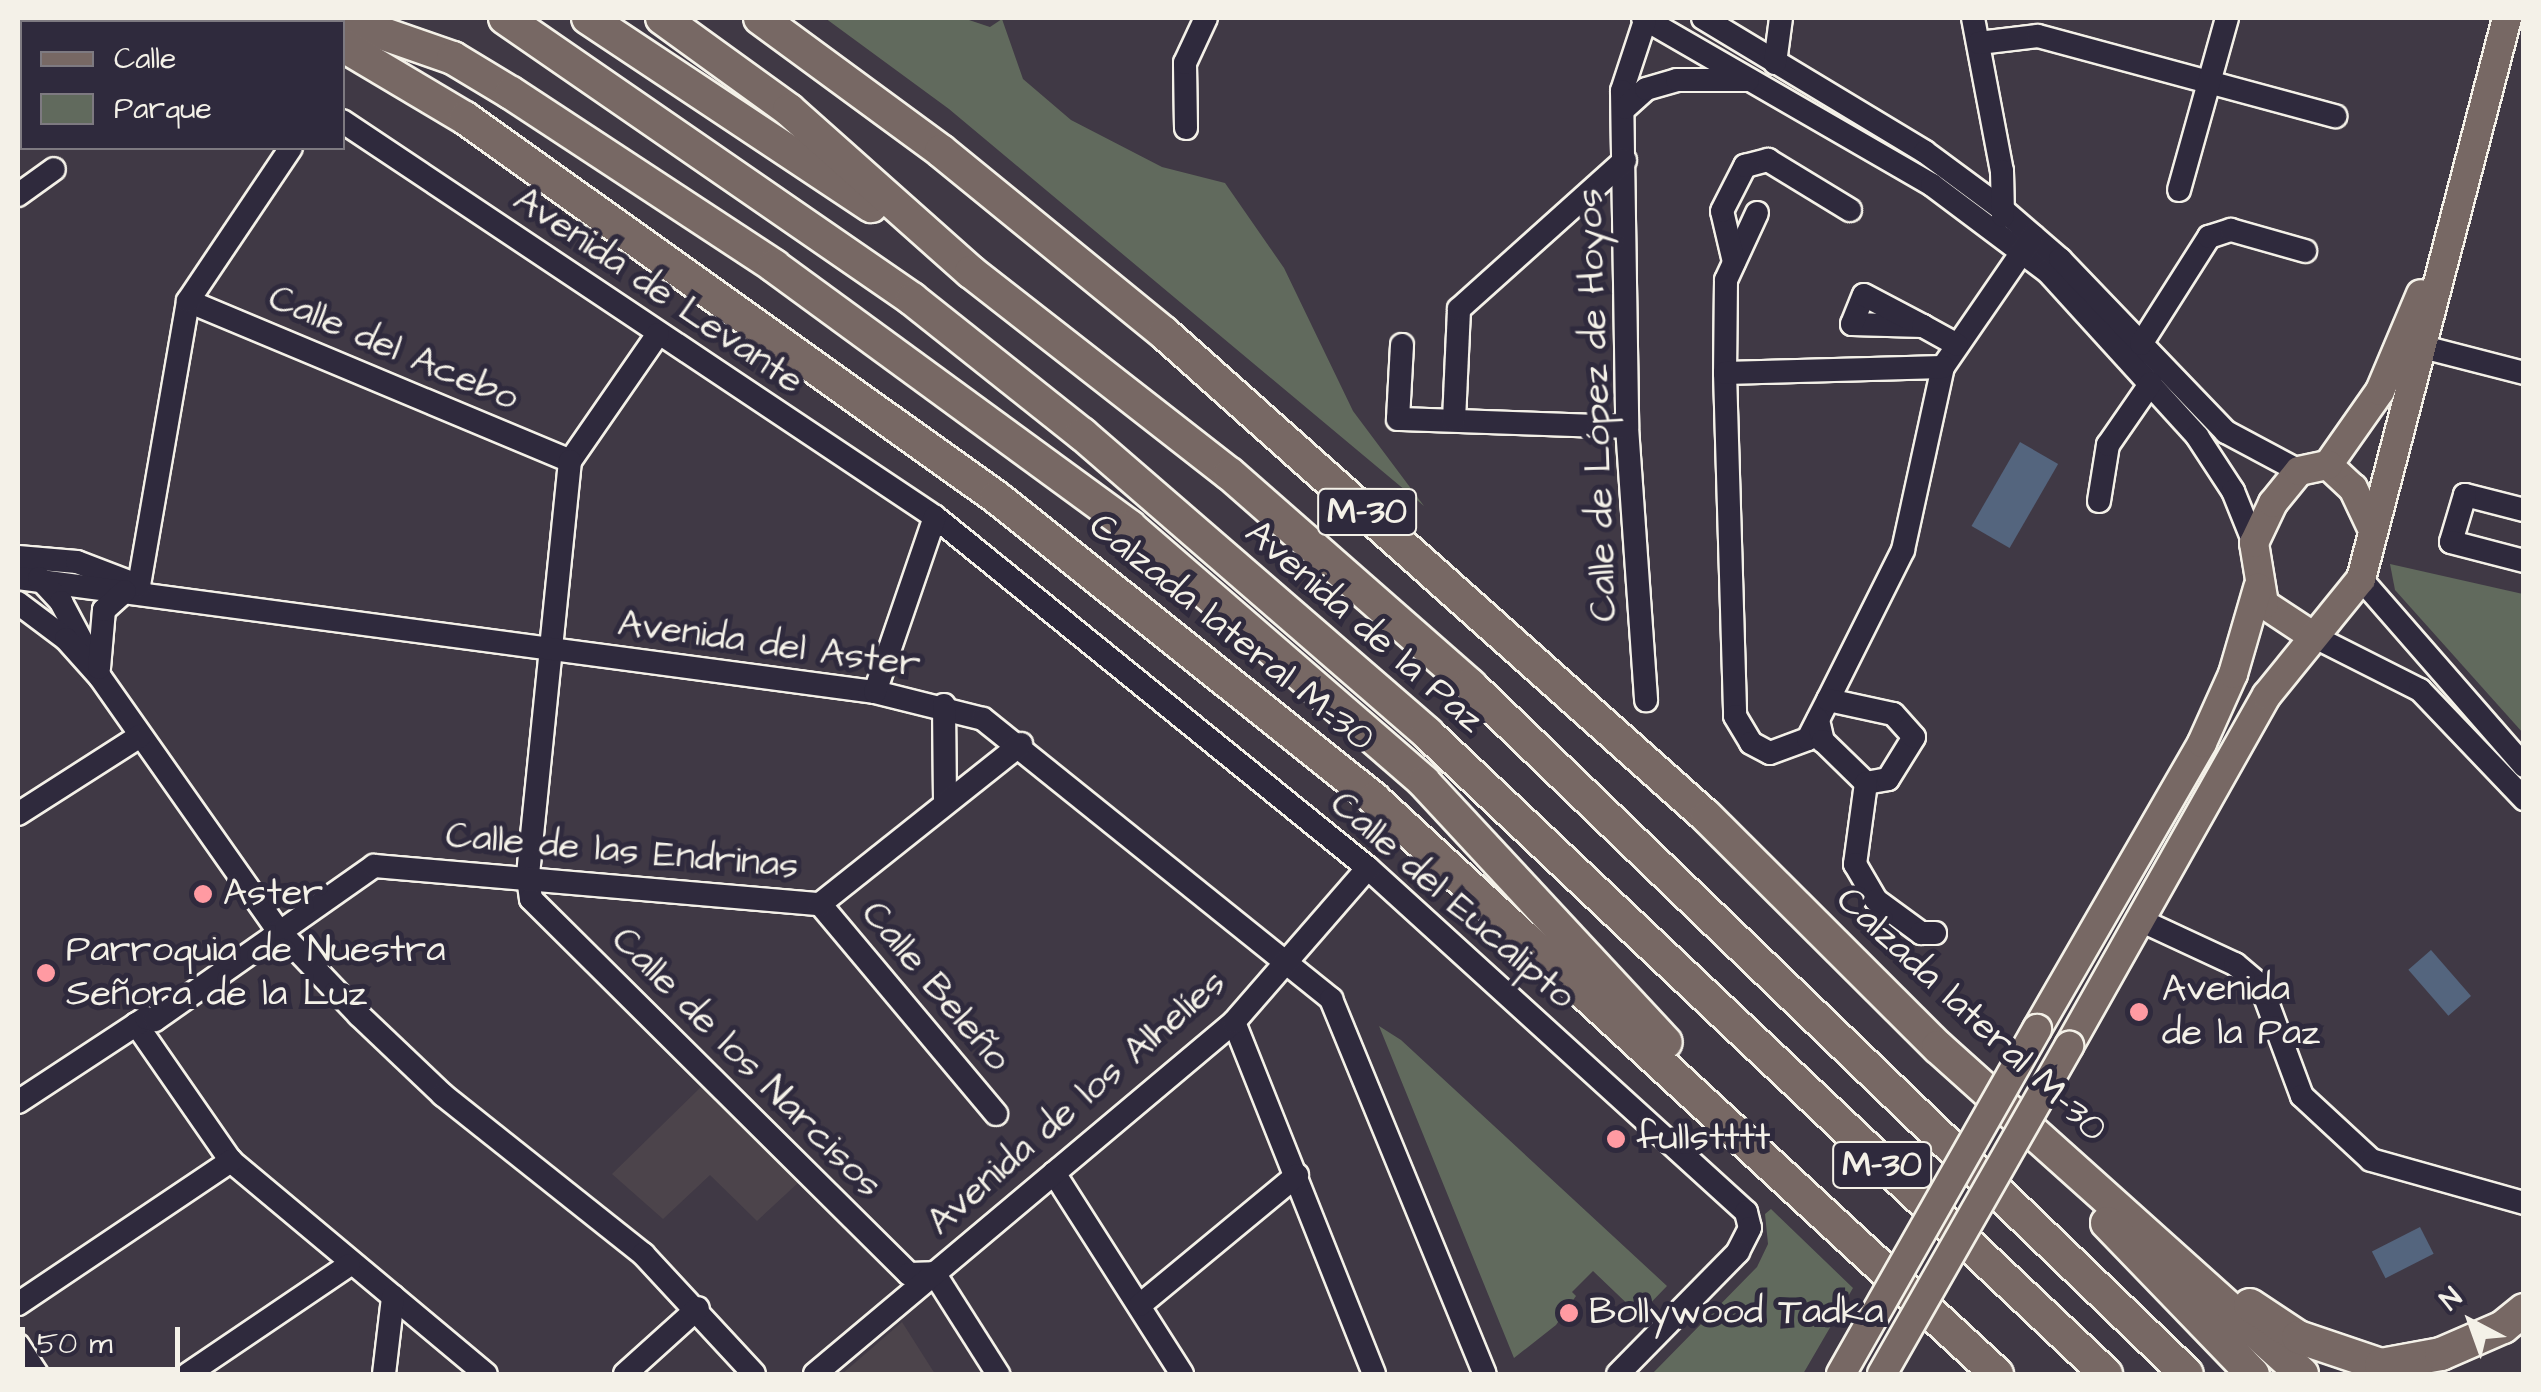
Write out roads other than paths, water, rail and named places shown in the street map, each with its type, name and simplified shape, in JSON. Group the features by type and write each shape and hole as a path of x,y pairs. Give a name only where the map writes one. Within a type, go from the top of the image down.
{"highway":[{"name":"Avenida de la Paz","path":"505,18 912,299 1082,434 1428,733 2106,1374"},
{"path":"588,18 971,272"},
{"name":"Avenida de la Paz","path":"662,18 788,110 971,272 1230,474 1470,685 2186,1374"},
{"name":"Calzada lateral M-30","path":"760,18 941,150 1164,332 1707,817 1938,1048 2302,1374"},
{"path":"345,20 454,58 790,277 1130,527 1349,710 1660,955"},
{"name":"Calzada lateral M-30","path":"345,48 465,118 996,497 1374,799 1760,1150 1997,1374"},
{"path":"1349,710 1609,975 1760,1150"},
{"name":"M-30","path":"1938,1048 2253,1374"},
{"path":"2166,1249 2298,1337 2382,1365 2441,1354 2503,1327 2524,1310"},
{"path":"1965,1346 1986,1374"}],"main road":[{"path":"1882,1374 2257,712 2311,635 2361,578 2423,347 2447,232 2506,18"},
{"path":"1841,1374 2202,743 2233,674 2258,588 2254,544 2273,502 2299,471 2328,465 2380,391 2447,232"},
{"path":"2328,465 2353,488 2372,526"},
{"path":"2258,588 2273,614 2311,635"}],"street":[{"path":"1186,128 1185,62 1206,18"},
{"path":"1707,18 1774,63 1925,152 2002,209 2022,243 2150,384 2234,491 2254,544"},
{"path":"1774,63 1782,18"},
{"path":"1973,18 2002,171 2002,209"},
{"path":"2180,190 2227,18"},
{"path":"1644,19 1932,185 2022,243 2141,344 2237,440 2299,471"},
{"name":"Calle de López de Hoyos","path":"1644,19 1622,90 1628,427 1646,700"},
{"path":"1979,43 2038,36 2335,116"},
{"path":"1625,108 1646,89 1677,80 1752,80"},
{"name":"Avenida de Levante","path":"345,123 935,517"},
{"path":"100,677 100,621 140,590 188,301 290,150"},
{"path":"1454,420 1459,310 1624,160"},
{"path":"1734,262 1722,211 1745,166 1768,160 1850,210"},
{"path":"18,195 54,169"},
{"path":"1757,213 1726,280 1725,373 1735,716 1751,743 1770,753 1808,740 1903,550 1943,367 2022,243"},
{"path":"2141,344 2209,237 2231,230 2305,251"},
{"name":"Calle del Acebo","path":"188,301 570,461"},
{"path":"1923,326 1957,344"},
{"path":"528,878 570,461 658,334"},
{"path":"1402,345 1398,419 1628,427"},
{"path":"2423,347 2524,373"},
{"path":"1725,373 1943,367"},
{"path":"2099,501 2108,445 2150,384"},
{"path":"2524,510 2465,495 2451,542 2524,561"},
{"path":"875,692 935,517"},
{"name":"Calle del Eucalipto","path":"935,517 1368,868 1749,1217 1738,1252 1618,1374"},
{"path":"18,561 77,562 140,590"},
{"path":"18,561 45,583 100,677 278,930 444,1095 586,1204 698,1308 754,1374"},
{"path":"18,578 140,590"},
{"path":"2361,578 2524,766"},
{"name":"Avenida del Aster","path":"140,590 550,650 875,692 944,705 983,718 1021,744 1289,961 1344,1020 1486,1374"},
{"path":"18,603 66,639 100,677"},
{"path":"2311,635 2420,690 2524,799"},
{"path":"944,705 944,803"},
{"path":"1823,710 1893,714 1914,737 1888,779 1866,783"},
{"path":"1823,710 1823,741 1866,783"},
{"path":"18,814 140,736"},
{"name":"Calle de las Endrinas","path":"18,1102 136,1024 155,1020 374,866 820,904 1021,744"},
{"path":"1866,783 1855,864 1876,900 1921,933 1935,933"},
{"name":"Avenida de los Alhelíes","path":"815,1374 1234,1022 1368,868"},
{"name":"Calle de los Narcisos","path":"528,878 531,899 909,1274 934,1272"},
{"name":"Calle Beleño","path":"820,904 996,1114"},
{"path":"2140,920 2235,964 2261,986 2302,1096 2371,1160 2524,1203"},
{"path":"1234,1022 1374,1374"},
{"path":"136,1024 231,1161 349,1265 486,1374"},
{"path":"18,1304 231,1161"},
{"path":"1054,1172 1182,1374"},
{"path":"1140,1305 1297,1176"},
{"path":"188,1374 349,1265"},
{"path":"934,1272 998,1374"},
{"path":"384,1374 392,1297"},
{"path":"625,1374 698,1308"},
{"path":"18,1344 37,1374"}],"water":[{"path":"2020,442 2058,464 2010,548 1972,526"},
{"path":"2431,950 2471,996 2448,1016 2408,970"},
{"path":"2420,1227 2434,1254 2386,1278 2372,1252"}],"place":[{"name":"Aster","path":"203,894"},
{"name":"Parroquia de Nuestra Señora de la Luz","path":"46,973"},
{"name":"Avenida de la Paz","path":"2139,1012"},
{"name":"fullstttt","path":"1616,1139"},
{"name":"Bollywood Tadka","path":"1569,1313"}]}
